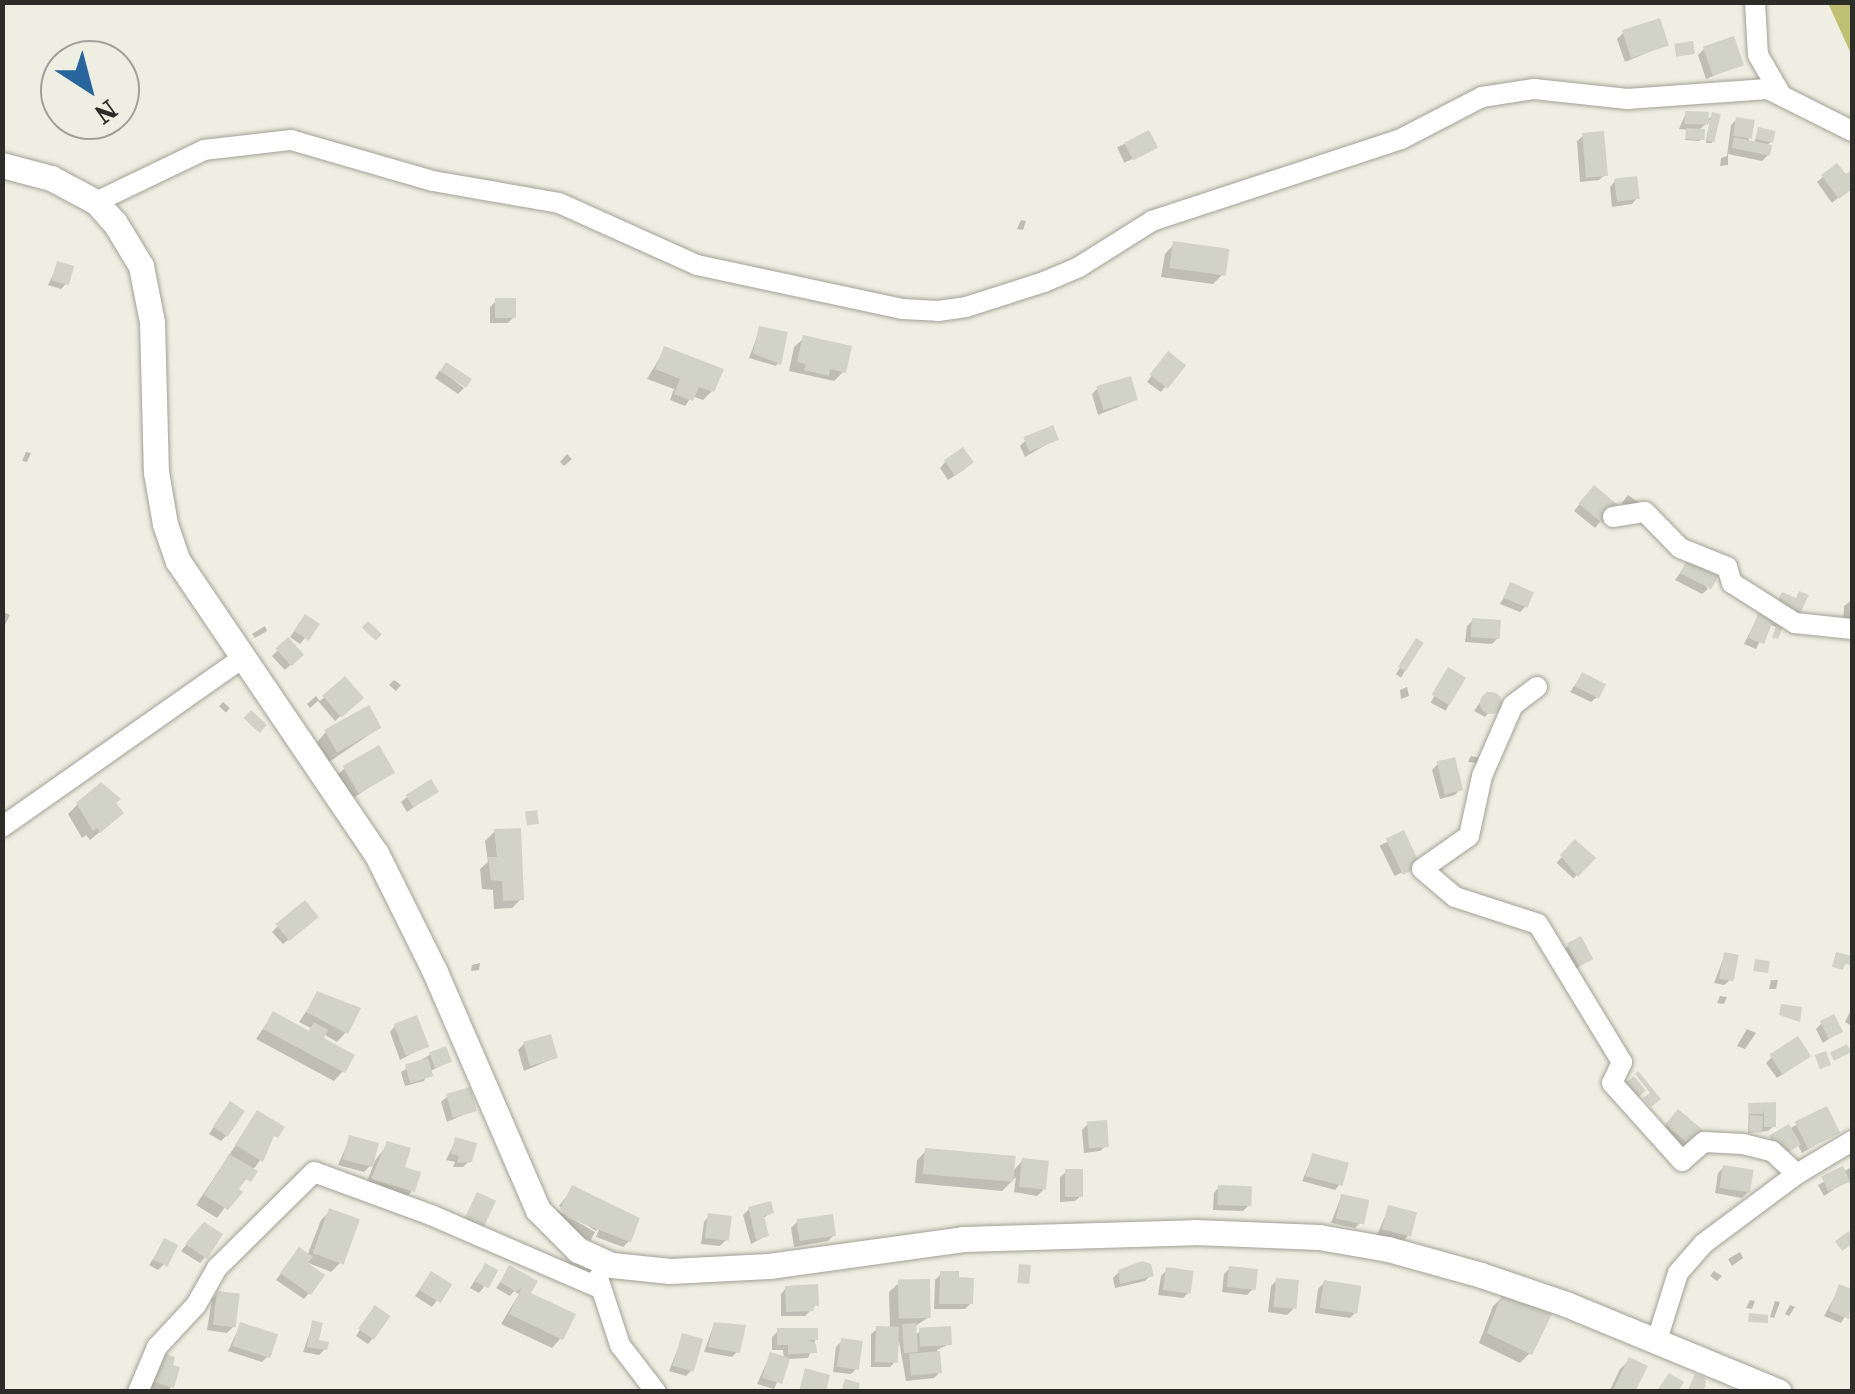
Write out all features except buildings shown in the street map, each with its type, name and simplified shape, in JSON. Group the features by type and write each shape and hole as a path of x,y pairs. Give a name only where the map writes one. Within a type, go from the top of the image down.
{"main road":[{"path":"2,164 52,178 96,202 128,243 147,290 155,368 156,472 165,524 178,560 240,658 340,795 376,853 434,972 538,1210 558,1233 596,1261 670,1271 769,1266 981,1238 1194,1232 1319,1238 1388,1249 1468,1271 1656,1340 1779,1392"}],"street":[{"path":"1755,2 1758,55 1780,93"},
{"path":"96,202 204,150 291,140 433,181 559,203 697,265 883,306 938,310 966,307 1044,282 1097,257 1152,221 1401,139 1482,97 1534,89 1616,99 1758,89 1780,93 1852,132"},
{"path":"1612,517 1645,512 1680,548 1727,567 1732,583 1794,623 1852,629"},
{"path":"2,827 240,658"},
{"path":"1537,687 1513,705 1482,776 1469,836 1428,860 1422,869 1456,897 1538,924 1622,1062 1612,1083 1682,1160 1704,1142 1743,1144 1772,1152 1797,1174"},
{"path":"1656,1340 1678,1274 1690,1259 1797,1174 1852,1141"},
{"path":"138,1392 157,1347 196,1305 217,1268 314,1172 431,1215 600,1288"},
{"path":"596,1261 600,1288 620,1344 656,1392"}],"shaded area":[{"path":"1828,3 1852,3 1852,56"}]}
